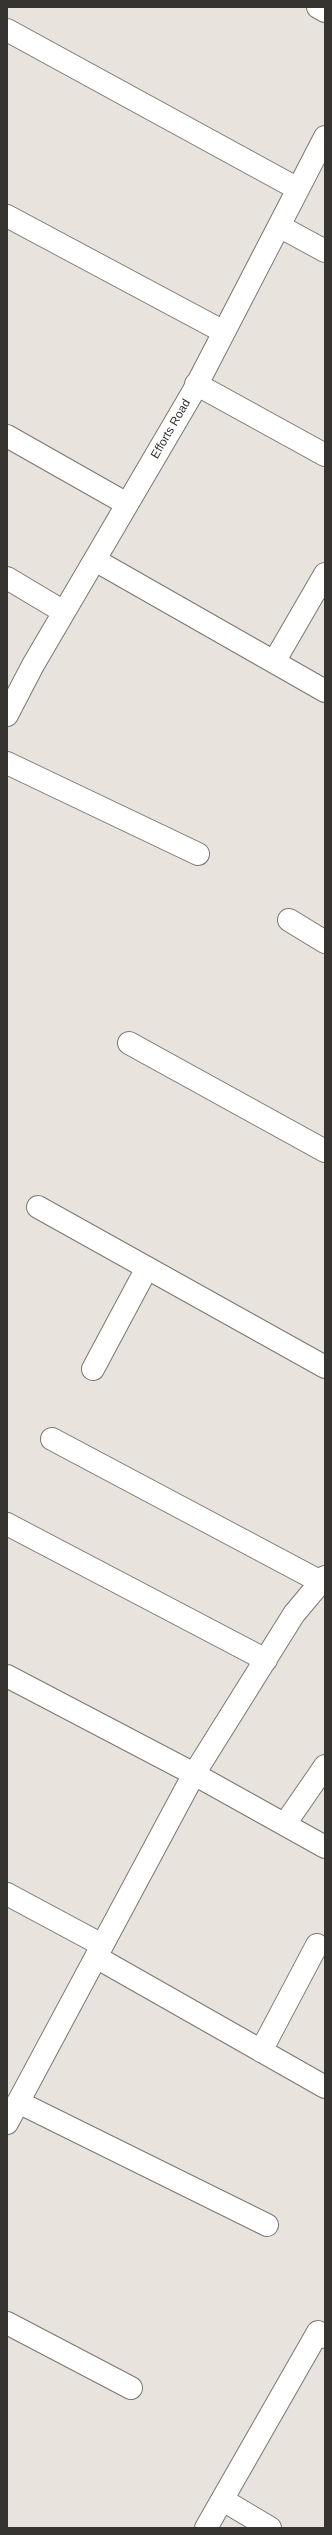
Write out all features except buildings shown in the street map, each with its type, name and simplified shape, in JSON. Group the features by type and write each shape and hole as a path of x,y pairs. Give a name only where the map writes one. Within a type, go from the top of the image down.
{"street":[{"path":"318,7 325,11"},
{"path":"7,30 298,189"},
{"name":"Efforts Road","path":"7,715 33,665 196,384 325,137"},
{"path":"7,216 224,332"},
{"path":"279,226 325,251"},
{"path":"196,384 325,455"},
{"path":"7,436 127,504"},
{"path":"95,560 325,691"},
{"path":"274,662 325,574"},
{"path":"7,578 64,612"},
{"path":"7,763 198,854"},
{"path":"289,920 325,942"},
{"path":"129,1043 325,1151"},
{"path":"38,1207 325,1367"},
{"path":"93,1369 147,1268"},
{"path":"7,2123 194,1774 294,1614 323,1580 52,1439"},
{"path":"7,1524 266,1660"},
{"path":"7,1676 194,1774 325,1847"},
{"path":"285,1824 325,1766"},
{"path":"7,1894 261,2050 325,2087"},
{"path":"261,2050 317,1945"},
{"path":"18,2102 267,2225"},
{"path":"7,2323 131,2388"},
{"path":"206,2528 323,2330"},
{"path":"223,2500 270,2528"}]}
